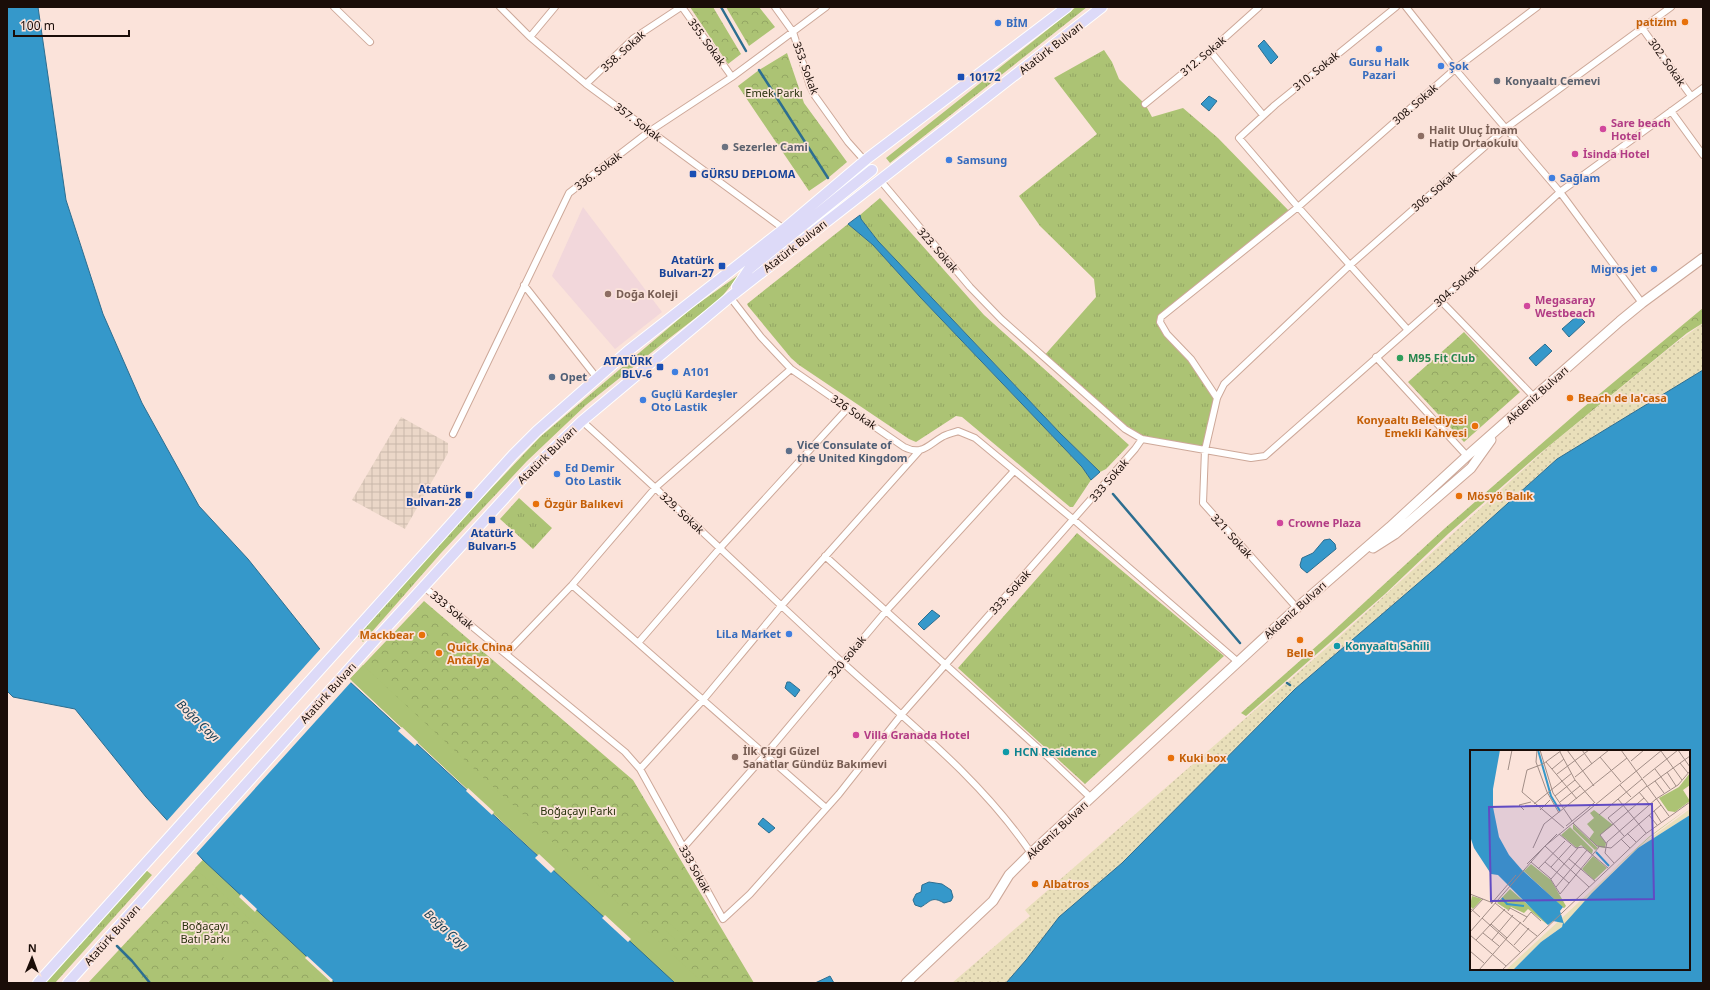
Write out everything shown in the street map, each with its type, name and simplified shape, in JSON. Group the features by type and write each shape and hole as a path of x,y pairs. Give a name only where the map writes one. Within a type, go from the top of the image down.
{"main road":[{"name":"Atatürk Bulvarı","path":"38,983 513,455 537,431 628,351 784,229 866,160 1067,7"},
{"name":"Atatürk Bulvarı","path":"68,983 375,640 523,478 582,421 730,297 1102,7"},
{"path":"866,160 872,166 872,170 882,179"},
{"path":"866,160 882,179"},
{"path":"730,297 749,269 872,170"},
{"name":"Akdeniz Bulvarı","path":"906,983 993,901 1009,875 1031,853 1297,608 1342,569 1392,531 1464,459 1642,303 1703,258"},
{"path":"1392,531 1468,470 1504,423"},
{"path":"1464,459 1470,464 1468,470"}],"street":[{"path":"334,7 370,42"},
{"name":"357. Sokak","path":"500,7 530,37 586,84 784,229"},
{"path":"530,37 555,7"},
{"name":"355. Sokak","path":"682,7 732,77"},
{"name":"358. Sokak","path":"586,84 634,38 682,7"},
{"name":"353. Sokak","path":"775,7 793,32 810,86 815,96 866,160"},
{"name":"336. Sokak","path":"453,434 569,193 650,131 732,77 826,7"},
{"name":"312. Sokak","path":"1145,104 1210,51 1259,7"},
{"name":"310. Sokak","path":"1298,207 1239,138 1263,115 1396,7"},
{"path":"1406,7 1455,69 1560,192 1642,303"},
{"name":"308. Sokak","path":"1217,398 1191,359 1167,334 1160,322 1161,317 1298,207 1455,69 1537,7"},
{"name":"306. Sokak","path":"1217,398 1224,384 1350,265 1506,128 1671,7"},
{"name":"302. Sokak","path":"1642,28 1691,96"},
{"path":"1210,51 1263,115"},
{"name":"304. Sokak","path":"1142,439 1251,458 1265,456 1560,192 1703,88"},
{"path":"1671,111 1703,155"},
{"name":"323. Sokak","path":"882,179 907,214 970,287 1001,318 1090,400 1125,429 1142,439"},
{"path":"1298,207 1407,329"},
{"path":"524,285 597,378"},
{"name":"326 Sokak","path":"730,297 790,369 904,447 912,450 920,450"},
{"path":"1440,301 1534,397"},
{"path":"1376,358 1464,459"},
{"path":"506,654 572,585 656,487 790,369"},
{"name":"321. Sokak","path":"1217,398 1205,450 1203,503 1297,608"},
{"path":"638,643 720,548 848,408"},
{"name":"329. Sokak","path":"582,421 656,487 842,662 941,750 977,787 1023,840 1031,853"},
{"path":"640,769 703,700 782,605 920,450 943,437 958,431 975,438 1074,520 1238,662"},
{"name":"333 Sokak","path":"1074,520 1142,439"},
{"name":"320 sokak","path":"683,848 765,755 886,611 1014,471"},
{"name":"333. Sokak","path":"946,664 1074,520"},
{"path":"825,556 946,664 1091,798"},
{"path":"572,585 826,808"},
{"name":"333 Sokak","path":"424,587 619,747 640,769 723,919 750,894 826,808 902,714 946,664"}],"shaded area":[{"name":"Doğa Koleji","path":"583,207 662,312 615,349 552,276"},
{"path":"401,417 448,443 448,453 405,529 352,500"}],"green space":[{"path":"690,7 713,7 741,54 728,64"},
{"path":"726,7 759,7 775,27 749,46"},
{"path":"1076,7 1087,7 890,163 886,158"},
{"path":"1104,50 1112,62 1119,79 1145,104 1152,117 1183,108 1218,138 1291,213 1161,317 1160,322 1217,398 1205,450 1142,439 1043,357 1096,297 1094,279 1040,226 1019,196 1097,134 1054,78"},
{"name":"Emek Parkı","path":"787,53 804,103 847,162 809,191 738,86 759,70"},
{"path":"880,198 984,315 1129,445 1106,469 1100,472 1060,433 878,241 861,219 860,215"},
{"path":"848,224 873,245 920,297 1082,467 1091,480 1073,507 1070,507 962,417 956,416 916,442 909,439 799,365 791,358 748,306 747,304"},
{"path":"740,274 720,299 586,405 527,461 441,553 363,642 357,635 397,588 540,437 692,308"},
{"path":"1703,308 1703,323 1687,333 1538,455 1448,534 1385,594 1246,716 1241,713 1328,636 1444,529 1579,411"},
{"path":"1464,332 1520,392 1464,442 1408,382"},
{"path":"519,498 552,528 533,549 500,519"},
{"path":"1077,533 1224,656 1085,784 958,668"},
{"name":"Boğaçayı Parkı","path":"424,601 633,780 754,983 674,983 350,679"},
{"path":"363,665 703,983 674,983 350,679"},
{"name":"Boğaçayı Batı Parkı","path":"203,860 335,983 88,983"},
{"path":"203,860 335,983 318,983 195,868"},
{"path":"146,870 152,875 55,983 44,983"},
{"path":"669,923 685,937 679,943 664,929"},
{"path":"221,931 245,953 233,966 209,944"}],"sand":[{"name":"Konyaaltı Sahili","path":"1703,323 1703,370 1557,459 1437,567 1295,689 1122,863 1059,917 1006,983 952,983 1030,916 1025,910 1338,638 1548,447 1672,346"}],"water":[{"name":"Boğa Çayı","path":"7,7 38,7 66,200 103,314 142,403 199,506 248,559 335,668 675,983 335,983 203,860 146,797 75,709 13,697 7,691"},
{"path":"1264,40 1278,57 1271,64 1258,46"},
{"path":"1209,96 1217,101 1209,111 1201,104"},
{"path":"860,215 861,219 878,241 1060,433 1100,472 1091,480 1082,467 920,297 873,245 848,224"},
{"path":"1578,315 1585,322 1569,337 1562,329"},
{"path":"1545,344 1552,351 1536,366 1529,358"},
{"path":"1703,370 1703,983 1006,983 1059,917 1122,863 1295,689 1437,567 1557,459"},
{"path":"1330,539 1335,544 1336,549 1307,573 1301,568 1300,565 1302,558 1313,553 1324,540"},
{"path":"932,610 940,616 924,630 918,624"},
{"path":"787,682 790,682 800,690 795,697 785,688"},
{"path":"763,818 775,828 769,833 758,824"},
{"path":"929,882 942,884 951,890 953,897 951,901 944,903 937,900 932,900 921,907 915,905 913,900 916,894 921,892 922,885"},
{"path":"830,976 834,983 815,983"}],"pier":[{"path":"321,648 336,666 352,681 195,855 166,822"},
{"path":"402,727 418,742 415,746 398,731"},
{"path":"468,788 494,812 492,815 466,791"},
{"path":"539,854 555,869 551,873 535,858"},
{"path":"241,894 257,909 255,912 239,897"},
{"path":"605,915 631,939 628,942 602,918"},
{"path":"307,956 333,980 331,982 305,958"}],"waterway":[{"path":"721,7 746,51"},
{"path":"759,70 828,178"},
{"path":"1113,494 1240,643"},
{"path":"117,946 132,961 150,983"}],"place":[{"name":"patizim","path":"1685,22"},
{"name":"BİM","path":"998,23"},
{"name":"Gursu Halk Pazari","path":"1379,49"},
{"name":"Şok","path":"1441,66"},
{"name":"10172","path":"961,77"},
{"name":"Konyaaltı Cemevi","path":"1497,81"},
{"name":"Sare beach Hotel","path":"1603,129"},
{"name":"Halit Uluç İmam Hatip Ortaokulu","path":"1421,136"},
{"name":"Sezerler Cami","path":"725,147"},
{"name":"İsinda Hotel","path":"1575,154"},
{"name":"Samsung","path":"949,160"},
{"name":"GÜRSU DEPLOMA","path":"693,174"},
{"name":"Sağlam","path":"1552,178"},
{"name":"Atatürk Bulvarı-27","path":"722,266"},
{"name":"Migros jet","path":"1654,269"},
{"name":"Doğa Koleji","path":"608,294"},
{"name":"Megasaray Westbeach","path":"1527,306"},
{"name":"M95 Fit Club","path":"1400,358"},
{"name":"ATATÜRK BLV-6","path":"660,367"},
{"name":"A101","path":"675,372"},
{"name":"Opet","path":"552,377"},
{"name":"Beach de la'casa","path":"1570,398"},
{"name":"Guçlü Kardeşler Oto Lastik","path":"643,400"},
{"name":"Konyaaltı Belediyesi Emekli Kahvesi","path":"1475,426"},
{"name":"Vice Consulate of the United Kingdom","path":"789,451"},
{"name":"Ed Demir Oto Lastik","path":"557,474"},
{"name":"Atatürk Bulvarı-28","path":"469,495"},
{"name":"Mösyö Balık","path":"1459,496"},
{"name":"Özgür Balıkevi","path":"536,504"},
{"name":"Atatürk Bulvarı-5","path":"492,520"},
{"name":"Crowne Plaza","path":"1280,523"},
{"name":"LiLa Market","path":"789,634"},
{"name":"Mackbear","path":"422,635"},
{"name":"Belle","path":"1300,640"},
{"name":"Konyaaltı Sahili","path":"1337,646"},
{"name":"Quick China Antalya","path":"439,653"},
{"name":"Villa Granada Hotel","path":"856,735"},
{"name":"HCN Residence","path":"1006,752"},
{"name":"İlk Çizgi Güzel Sanatlar Gündüz Bakımevi","path":"735,757"},
{"name":"Kuki box","path":"1171,758"},
{"name":"Albatros","path":"1035,884"}]}
